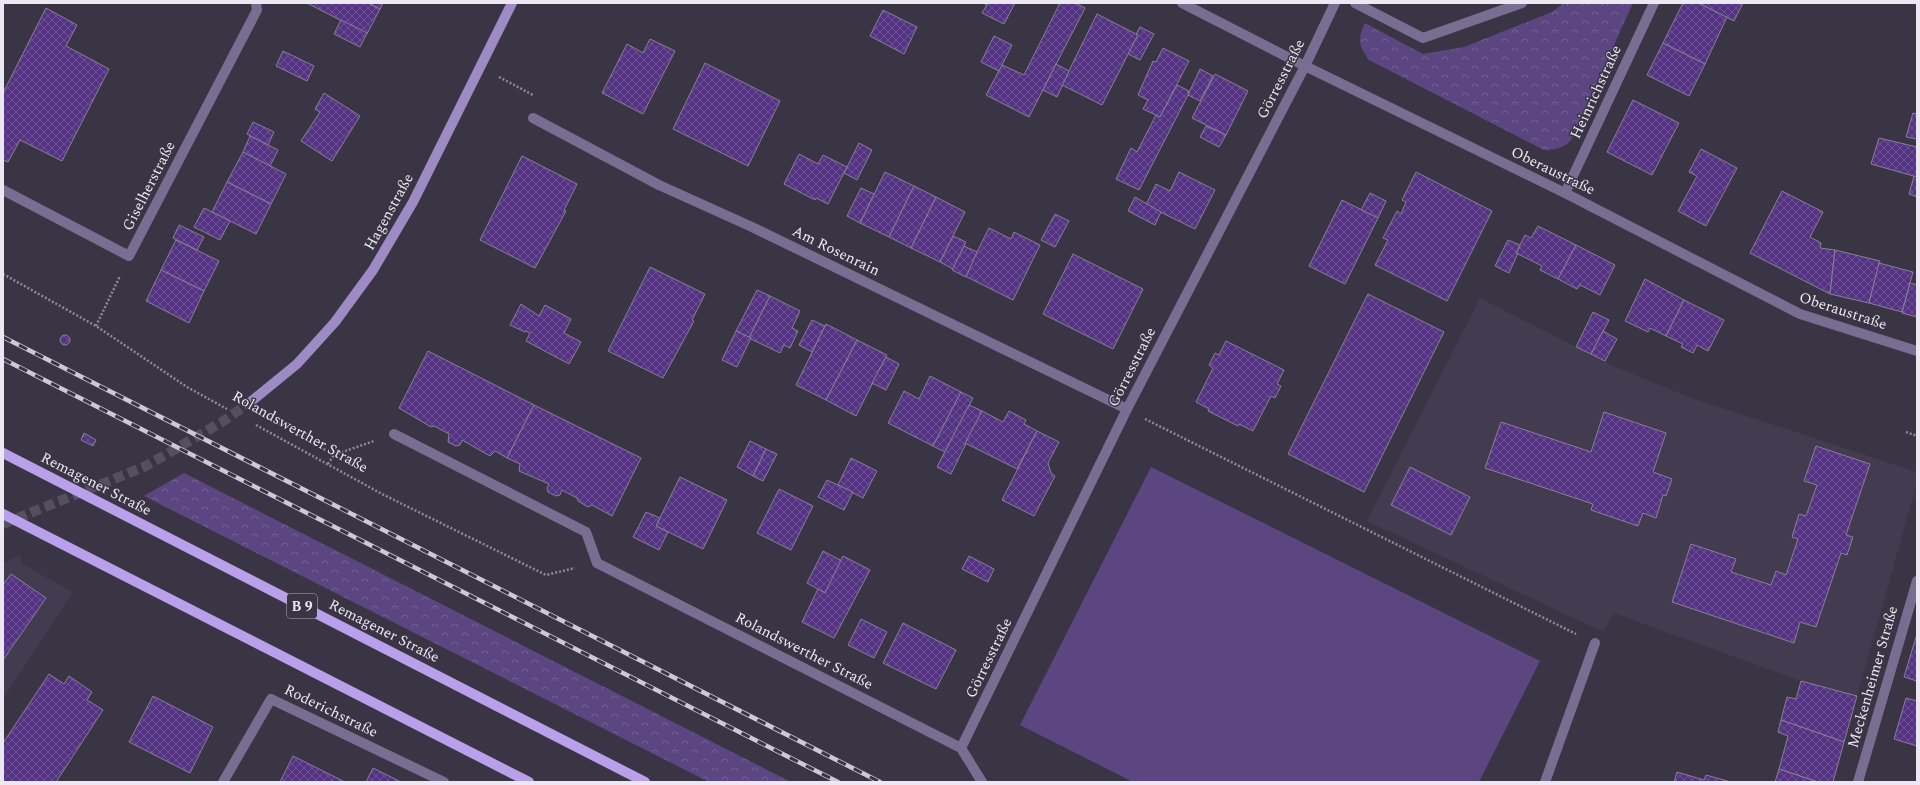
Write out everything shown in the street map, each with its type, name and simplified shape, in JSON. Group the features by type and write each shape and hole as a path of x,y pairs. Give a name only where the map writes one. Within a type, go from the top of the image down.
{"main road":[{"name":"Hagenstraße","path":"248,404 297,364 335,322 373,270 413,202 512,3"},
{"name":"Remagener Straße","path":"3,453 646,782"},
{"path":"3,514 529,782"}],"street":[{"name":"Giselherstraße","path":"3,190 129,256 257,10 256,3"},
{"name":"Oberaustraße","path":"1182,3 1305,66 1565,193 1800,314 1917,351"},
{"name":"Görresstraße","path":"961,748 1127,409 1305,66 1336,3"},
{"path":"1355,3 1423,38 1522,3"},
{"name":"Heinrichstraße","path":"1565,193 1654,3"},
{"name":"Am Rosenrain","path":"533,118 659,185 752,227 1127,409"},
{"path":"394,434 586,532 597,563"},
{"name":"Rolandswerther Straße","path":"597,563 961,748"},
{"name":"Meckenheimer Straße","path":"1858,782 1917,581"},
{"path":"1545,782 1595,643"},
{"name":"Roderichstraße","path":"223,782 271,699 444,782"},
{"path":"961,748 982,782"}],"path":[{"path":"511,83 532,94"},
{"path":"96,326 129,256"},
{"name":"Rolandswerther Straße","path":"3,274 96,326 187,387 234,413"},
{"path":"1127,409 1595,643"},
{"path":"274,420 334,454"},
{"name":"Rolandswerther Straße","path":"254,424 382,494 546,575 597,563"},
{"path":"1906,432 1917,436"},
{"path":"328,464 334,454 394,434"}],"shaded area":[{"path":"1480,298 1615,367 1689,397 1917,472 1917,482 1857,696 1801,681 1614,613 1603,632 1367,521"},
{"path":"20,555 22,564 73,592 3,699 3,563"}],"green space":[{"path":"1564,3 1633,3 1571,140 1562,147 1556,149 1544,150 1369,60 1363,51 1360,42 1362,29 1365,23 1423,54 1464,47 1552,12"},
{"path":"1151,467 1540,661 1479,782 1133,782 1020,725"},
{"path":"184,473 791,782 709,782 144,496"}],"building":[{"path":"307,3 368,3 380,9 367,34"},
{"path":"368,3 383,3 380,9"},
{"path":"983,3 1015,3 1004,24 982,13 987,5"},
{"path":"1060,3 1075,3 1085,8 1029,117 986,95 1002,65 1024,75"},
{"path":"1683,3 1699,3 1727,17 1705,64 1663,43"},
{"path":"1699,3 1743,3 1734,21"},
{"path":"46,8 77,25 66,46 109,69 62,161 20,140 8,162 3,160 3,93"},
{"path":"883,10 917,27 904,54 870,36"},
{"path":"1097,14 1138,35 1102,105 1062,85"},
{"path":"341,20 367,33 360,47 334,34"},
{"path":"1140,27 1154,34 1140,60 1128,54 1138,35 1136,34"},
{"path":"994,36 1012,45 999,71 981,62"},
{"path":"650,39 675,51 643,114 602,93 627,44 643,53"},
{"path":"1663,43 1705,64 1689,96 1647,75"},
{"path":"1163,48 1189,61 1160,117 1143,109 1148,100 1138,95 1153,61 1156,62"},
{"path":"283,51 314,66 307,81 276,66"},
{"path":"705,63 780,101 748,166 673,129"},
{"path":"1056,64 1069,71 1057,97 1043,90"},
{"path":"1200,69 1213,76 1200,101 1188,95"},
{"path":"1215,74 1248,91 1226,135 1192,118"},
{"path":"1177,85 1189,91 1188,95 1139,190 1116,179 1131,148 1137,152 1156,115 1160,117"},
{"path":"324,93 360,116 332,161 301,141 320,112 315,109"},
{"path":"1633,100 1679,123 1652,175 1607,152"},
{"path":"1913,113 1917,114 1917,139 1906,137"},
{"path":"253,122 274,132 268,145 247,134"},
{"path":"1206,126 1226,135 1219,147 1200,137"},
{"path":"250,136 278,150 270,166 243,152"},
{"path":"1879,138 1917,147 1917,177 1871,164"},
{"path":"859,143 872,150 857,180 844,173"},
{"path":"1701,149 1737,168 1706,226 1678,211 1697,176 1689,172"},
{"path":"243,152 286,174 271,204 227,182"},
{"path":"799,154 818,164 823,155 847,167 828,204 816,198 815,200 784,184"},
{"path":"522,156 577,184 564,210 566,211 535,268 480,240"},
{"path":"885,172 914,186 889,237 860,223"},
{"path":"1179,172 1215,190 1195,229 1146,205 1156,184 1170,191"},
{"path":"1416,172 1492,211 1447,301 1375,265 1388,240 1383,238 1397,211 1401,214 1406,202 1402,200"},
{"path":"1914,176 1917,177 1917,197 1909,194"},
{"path":"227,182 271,204 256,234 212,212"},
{"path":"914,186 936,197 911,248 889,237"},
{"path":"861,188 874,194 860,223 847,216"},
{"path":"1782,191 1823,212 1810,237 1821,243 1820,248 1835,250 1830,294 1750,253"},
{"path":"1370,193 1386,201 1378,218 1361,210"},
{"path":"936,197 965,212 940,262 911,248"},
{"path":"1135,197 1161,212 1155,225 1128,211"},
{"path":"1342,200 1378,218 1345,284 1309,266"},
{"path":"204,208 230,221 220,240 194,227"},
{"path":"1055,214 1069,221 1055,247 1041,240"},
{"path":"179,225 204,237 197,250 173,238"},
{"path":"1538,226 1576,245 1558,279 1540,270 1542,266 1516,253 1525,235 1531,238"},
{"path":"989,228 1011,239 1014,232 1040,245 1013,300 965,276"},
{"path":"953,236 966,242 953,269 940,262"},
{"path":"176,240 219,261 204,291 161,270"},
{"path":"1508,240 1520,245 1509,273 1495,266"},
{"path":"1576,245 1615,265 1600,295 1580,285 1577,289 1558,279"},
{"path":"964,246 977,252 966,277 952,270"},
{"path":"1835,250 1880,261 1869,303 1830,294"},
{"path":"1073,254 1143,289 1113,349 1043,314"},
{"path":"1879,263 1913,272 1902,312 1869,303"},
{"path":"650,267 705,294 692,320 694,321 663,378 608,351"},
{"path":"161,270 204,291 189,323 146,301"},
{"path":"1645,279 1684,300 1666,336 1650,328 1648,332 1625,321"},
{"path":"1910,283 1917,285 1917,317 1902,313"},
{"path":"757,290 770,296 749,338 736,331"},
{"path":"1368,294 1444,332 1364,492 1288,454"},
{"path":"770,296 800,311 792,328 798,331 790,348 784,345 780,353 749,338"},
{"path":"1684,300 1724,320 1708,351 1697,345 1693,353 1681,347 1683,344 1666,336"},
{"path":"521,304 539,316 545,305 571,319 564,333 581,342 569,364 526,341 530,333 510,325"},
{"path":"1593,312 1609,320 1591,354 1576,347"},
{"path":"812,320 825,326 812,352 799,345"},
{"path":"826,324 857,340 826,400 796,385"},
{"path":"736,331 751,338 737,367 722,360"},
{"path":"1603,331 1617,339 1605,361 1591,354"},
{"path":"65,335 70,340 65,345 60,340"},
{"path":"857,340 887,355 856,416 826,400"},
{"path":"1226,341 1284,370 1277,384 1281,386 1275,398 1271,396 1253,431 1239,424 1238,426 1208,411 1209,409 1196,402 1213,368 1209,365 1215,353 1219,355"},
{"path":"428,351 534,405 507,458 495,451 490,456 462,440 460,445 456,446 448,442 449,434 434,426 431,427 399,408"},
{"path":"886,357 899,364 886,390 872,383"},
{"path":"930,376 961,392 933,446 888,423 904,391 919,399"},
{"path":"961,392 973,398 945,452 933,446"},
{"path":"534,405 641,458 612,516 592,505 588,507 578,501 577,498 562,490 560,495 556,496 548,492 547,488 549,484 519,471 520,464 507,458"},
{"path":"969,405 982,411 951,474 937,467"},
{"path":"982,411 1003,422 1009,411 1026,420 1024,424 1037,431 1017,469 965,443"},
{"path":"1604,412 1666,433 1653,472 1672,479 1666,496 1663,495 1656,518 1643,513 1638,526 1591,510 1593,504 1485,468 1501,422 1591,452"},
{"path":"1037,431 1059,442 1048,463 1051,473 1055,476 1034,516 1002,500"},
{"path":"84,433 96,440 93,446 81,440"},
{"path":"750,441 766,449 753,476 737,467"},
{"path":"1816,446 1870,464 1846,535 1853,537 1847,555 1841,553 1816,627 1800,622 1794,643 1672,602 1691,544 1736,559 1731,572 1771,585 1776,571 1786,575 1798,539 1792,537 1799,514 1806,516 1817,485 1804,481"},
{"path":"766,449 777,454 763,481 753,476"},
{"path":"851,458 877,471 863,498 838,485"},
{"path":"1410,467 1470,497 1451,535 1391,505"},
{"path":"680,477 727,500 703,549 656,526"},
{"path":"827,480 853,492 844,510 818,497"},
{"path":"779,489 813,506 791,550 757,533"},
{"path":"646,512 660,518 656,526 668,532 659,550 633,537"},
{"path":"823,551 842,561 825,593 807,583"},
{"path":"843,556 870,570 834,638 802,622 818,589 825,593"},
{"path":"969,556 994,569 988,582 962,569"},
{"path":"11,574 46,598 3,660 3,585"},
{"path":"861,619 887,632 874,658 848,645"},
{"path":"903,623 956,650 936,689 883,663"},
{"path":"1917,637 1917,681 1904,677"},
{"path":"49,674 64,684 69,676 92,692 87,700 103,710 56,782 3,782 3,743"},
{"path":"1801,681 1857,696 1844,742 1781,720 1787,697 1796,699"},
{"path":"153,696 213,727 190,773 129,742"},
{"path":"1906,698 1917,701 1917,746 1894,739"},
{"path":"1781,720 1844,742 1833,782 1818,782 1779,769 1788,736 1778,732"},
{"path":"293,756 345,782 280,782"},
{"path":"373,768 401,782 366,782"},
{"path":"1779,769 1818,782 1775,782"},
{"path":"1677,772 1704,780 1706,775 1731,782 1674,782"}],"tunnel":[{"path":"3,524 146,466 222,422 248,404"}],"railway":[{"path":"3,337 880,782"},
{"path":"3,359 838,782"}]}
